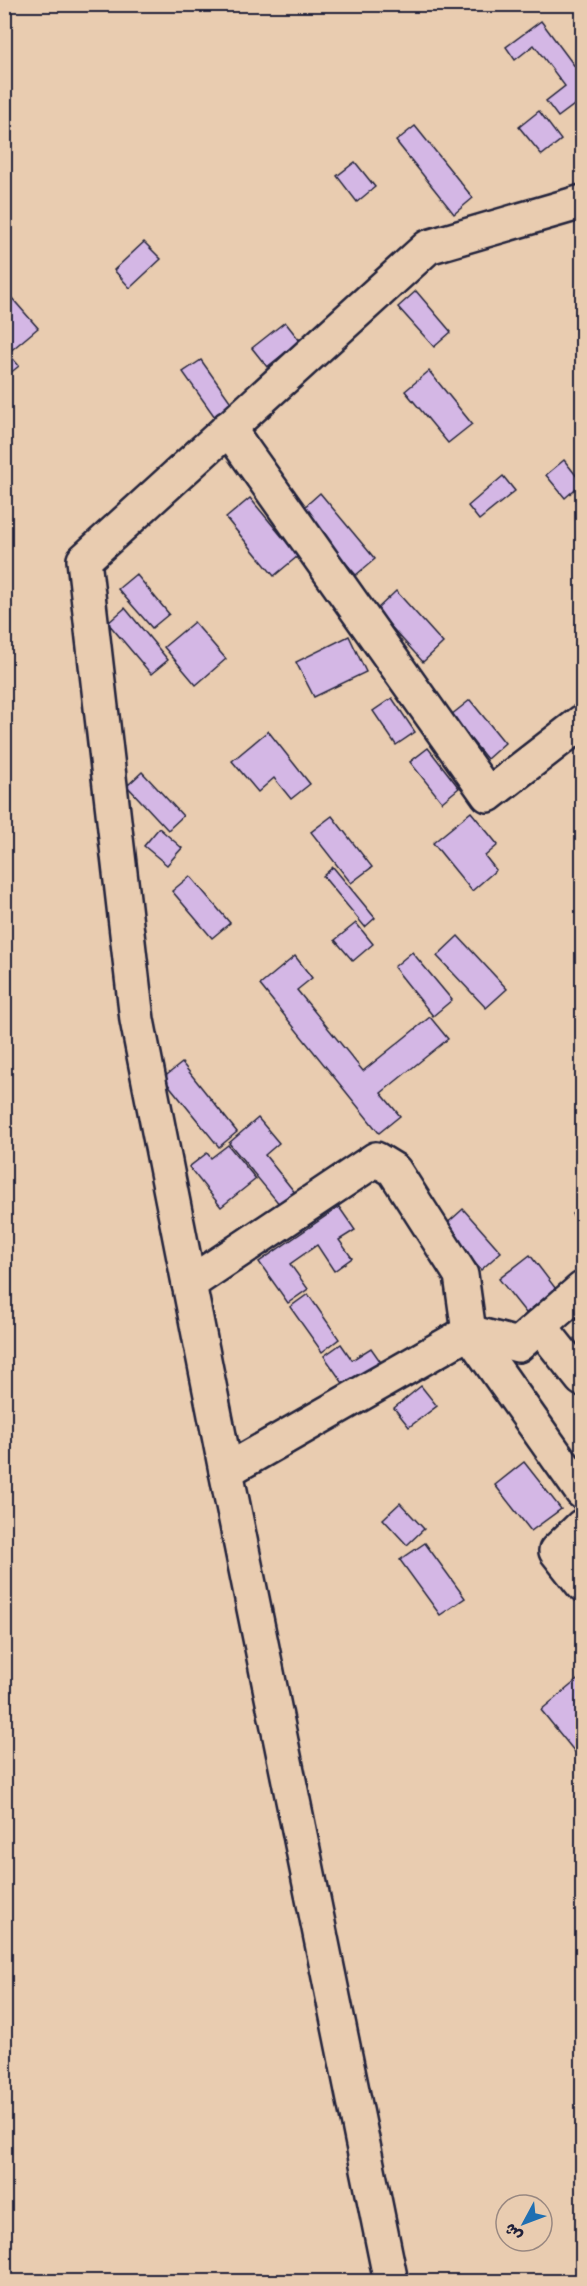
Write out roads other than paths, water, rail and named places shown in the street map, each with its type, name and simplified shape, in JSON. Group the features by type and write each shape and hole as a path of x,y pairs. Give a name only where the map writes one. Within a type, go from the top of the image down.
{"street":[{"path":"392,2282 226,1470 137,1020 84,560 428,247 582,202"},
{"path":"228,428 488,795 582,722"},
{"path":"189,1284 376,1159 394,1170 461,1275 469,1332 582,1492"},
{"path":"226,1470 469,1332 518,1345 582,1289"},
{"path":"540,1326 582,1379"},
{"path":"582,1526 556,1551 582,1584"}]}
